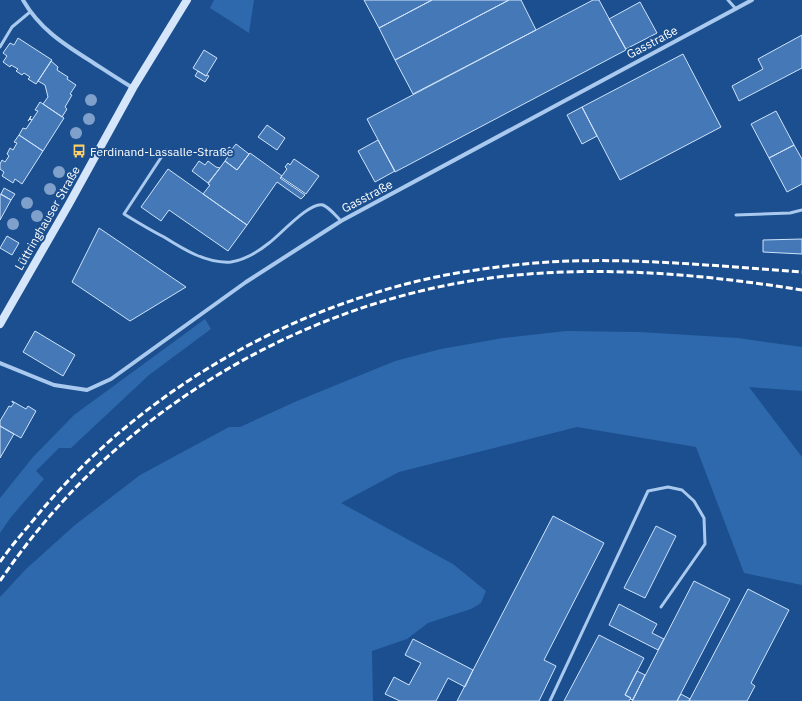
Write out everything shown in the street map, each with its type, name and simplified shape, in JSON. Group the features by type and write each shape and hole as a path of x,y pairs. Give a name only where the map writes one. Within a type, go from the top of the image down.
{"main road":[{"name":"Lüttringhauser Straße","path":"0,324 133,88 187,0"}],"street":[{"path":"23,0 30,12 44,28 64,44 133,88"},
{"name":"Gasstraße","path":"0,363 54,386 87,390 112,379 246,282 340,222 752,0"}],"lane":[{"path":"728,0 736,9"},
{"path":"0,46 12,27 30,12"},
{"path":"166,150 124,214 192,254 213,260 230,262 245,259 268,244 307,209 315,205 322,205 331,210 340,222"},
{"path":"736,215 790,213 802,210"},
{"path":"550,701 648,491 668,487 682,490 694,501 704,518 705,544 661,607"}],"shaded area":[{"path":"214,0 254,0 249,33 210,8"},
{"path":"205,319 211,329 149,375 71,448 59,448 36,471 44,479 11,517 0,533 0,498 33,457 74,415"},
{"path":"566,331 639,332 738,338 802,347 802,391 749,387 802,457 802,585 744,573 696,447 577,427 399,472 341,503 453,564 486,591 481,603 471,609 428,623 407,639 372,651 373,701 0,701 0,597 26,569 75,525 140,475 229,427 240,427 297,401 395,361 441,349 503,338"}],"building":[{"path":"364,0 432,0 379,28"},
{"path":"432,0 509,0 395,60 379,28"},
{"path":"509,0 521,0 536,30 413,94 395,60"},
{"path":"593,0 599,0 626,50 395,172 367,119"},
{"path":"640,2 657,33 626,49 609,19"},
{"path":"802,35 802,68 739,101 732,86 763,69 758,59"},
{"path":"18,38 52,60 36,84 28,79 30,77 24,73 22,75 16,71 18,69 11,65 10,67 3,62 7,56 3,53 10,43 14,45"},
{"path":"204,50 217,58 206,76 193,68"},
{"path":"683,54 721,127 620,180 582,107"},
{"path":"51,61 58,67 57,70 68,77 67,79 76,85 70,94 72,95 65,107 67,109 62,117 43,104 48,97 45,85 38,81"},
{"path":"198,71 206,76 209,76 205,82 195,76"},
{"path":"40,102 64,118 43,151 19,135 23,128 26,129 38,111 35,110"},
{"path":"582,107 597,136 582,144 567,115"},
{"path":"776,111 794,145 769,158 751,124"},
{"path":"267,125 285,138 277,150 258,137"},
{"path":"19,135 43,151 22,184 15,179 13,183 2,176 4,172 0,169 2,160 5,162 9,156 7,154 10,148 13,150 17,143 14,142"},
{"path":"378,140 395,171 375,182 358,151"},
{"path":"236,144 249,154 237,170 225,161 229,155 225,153 229,147 232,149"},
{"path":"794,145 802,159 802,184 787,192 769,158"},
{"path":"250,153 282,176 280,178 305,195 301,199 277,182 247,225 203,194 210,185 208,184 225,161 237,170"},
{"path":"294,159 319,176 306,194 281,177 287,169 285,167 288,163 290,165"},
{"path":"199,161 205,165 208,161 220,168 208,183 192,171"},
{"path":"168,169 247,225 228,251 169,210 161,221 141,207"},
{"path":"4,188 15,194 11,200 1,194"},
{"path":"0,194 11,200 0,220"},
{"path":"99,228 186,287 130,321 72,282"},
{"path":"7,236 19,243 12,255 0,248"},
{"path":"802,239 802,254 763,252 763,240"},
{"path":"35,331 75,355 63,376 23,352"},
{"path":"12,401 26,409 28,406 36,411 21,438 0,426 0,421 9,406 11,407 14,403"},
{"path":"0,426 14,434 0,458"},
{"path":"553,516 604,543 544,660 556,666 539,701 457,701"},
{"path":"656,526 676,536 645,598 624,588"},
{"path":"694,581 730,599 677,701 632,701"},
{"path":"748,589 789,610 751,683 755,686 747,701 689,701"},
{"path":"619,604 657,624 652,633 664,639 658,650 609,625"},
{"path":"599,635 644,658 625,695 631,698 629,701 564,701"},
{"path":"413,639 473,670 465,687 448,678 436,701 400,701 385,694 394,677 409,685 421,663 405,655"},
{"path":"637,671 645,675 633,700 625,695"},
{"path":"681,694 690,699 689,701 677,701"}],"railway":[{"path":"0,562 11,547 66,484 103,447 143,413 186,382 230,355 277,331 325,310 375,293 434,277 495,267 535,263 568,261 635,261 802,272"},
{"path":"0,581 41,526 71,492 121,445 162,412 205,383 250,356 297,333 346,314 395,298 446,285 536,273 650,273 764,284 802,290"}],"place":[{"name":"Ferdinand-Lassalle-Straße","path":"79,151"}]}
